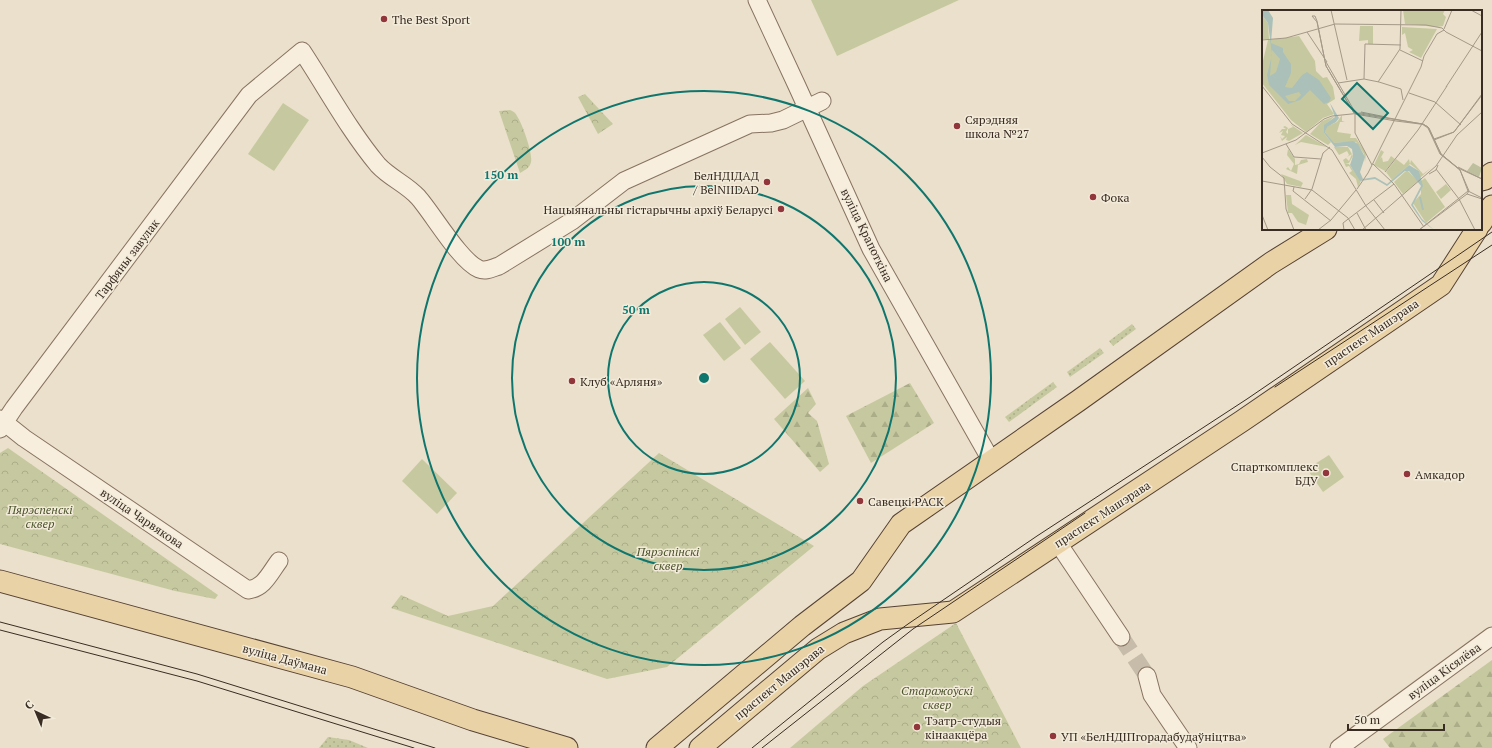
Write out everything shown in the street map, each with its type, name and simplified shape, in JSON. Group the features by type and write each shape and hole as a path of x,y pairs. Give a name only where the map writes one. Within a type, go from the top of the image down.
{"main road":[{"path":"1482,180 1492,173"},
{"path":"1482,221 1492,206"},
{"path":"657,748 802,626 860,581 901,524 992,462 1271,263 1324,230"},
{"name":"праспект Машэрава","path":"700,748 818,649 844,633 880,619 953,612 1242,422 1441,285 1476,230"},
{"name":"вуліца Даўмана","path":"0,581 352,677 473,720 567,748"}],"street":[{"name":"вуліца Крапоткіна","path":"757,0 815,105 871,249 992,462"},
{"name":"Тарфяны завулак","path":"1,423 249,95 302,51 378,165 389,177 405,185 418,197 468,260 479,269 487,270 499,266 572,221 624,181 750,124 771,123 783,120 815,105"},
{"name":"вуліца Чарвякова","path":"1,423 248,590 256,589 263,584 279,561"},
{"path":"1058,543 1121,637"},
{"name":"вуліца Кісялёва","path":"1339,748 1492,636"},
{"path":"1147,676 1152,695 1188,748"}],"green space":[{"path":"811,0 959,0 837,56"},
{"path":"585,94 613,124 598,134 578,97"},
{"path":"283,103 309,120 274,171 248,154"},
{"path":"510,110 515,113 524,131 531,158 530,166 520,173 499,111"},
{"path":"740,307 761,332 745,345 725,319"},
{"path":"720,322 741,348 724,361 703,335"},
{"path":"1132,324 1136,329 1113,346 1109,341"},
{"path":"770,342 805,381 785,399 750,359"},
{"path":"1100,348 1104,353 1070,377 1067,372"},
{"path":"1053,382 1057,387 1009,422 1005,417"},
{"path":"910,383 934,423 871,463 846,416"},
{"path":"808,388 816,404 808,413 817,421 829,464 820,472 774,419"},
{"name":"Пярэспенскі сквер","path":"8,448 218,595 215,599 175,591 0,544 0,453"},
{"name":"Пярэспінскі сквер","path":"659,453 814,546 667,667 607,679 391,608 401,595 448,616 493,606"},
{"name":"Спарткомплекс БДУ","path":"1329,455 1344,477 1323,492 1307,469"},
{"path":"422,459 457,493 437,514 402,481"},
{"name":"Старажоўскі сквер","path":"956,623 1021,748 790,748 863,686"},
{"path":"1492,660 1492,748 1390,748 1383,739"},
{"path":"328,737 349,740 368,748 319,748"}],"tunnel":[{"path":"1121,637 1147,676"}],"tram line":[{"path":"752,748 883,642 908,624 1037,536 1247,399 1492,232"},
{"path":"1275,387 1492,245"},
{"path":"762,748 913,629 1085,513"},
{"path":"0,622 197,674 435,748"},
{"path":"0,630 197,681 414,748"}],"place":[{"name":"The Best Sport","path":"384,19"},
{"name":"Сярэдняя школа №27","path":"957,126"},
{"name":"БелНДІДАД / BelNIIDAD","path":"767,182"},
{"name":"Фока","path":"1093,197"},
{"name":"Нацыянальны гістарычны архіў Беларусі","path":"781,209"},
{"name":"Клуб «Арляня»","path":"572,381"},
{"name":"Спарткомплекс БДУ","path":"1326,473"},
{"name":"Амкадор","path":"1407,474"},
{"name":"Савецкі РАСК","path":"860,501"},
{"name":"Тэатр-студыя кінаакцёра","path":"917,727"},
{"name":"УП «БелНДІПгорадабудаўніцтва»","path":"1053,736"}]}
